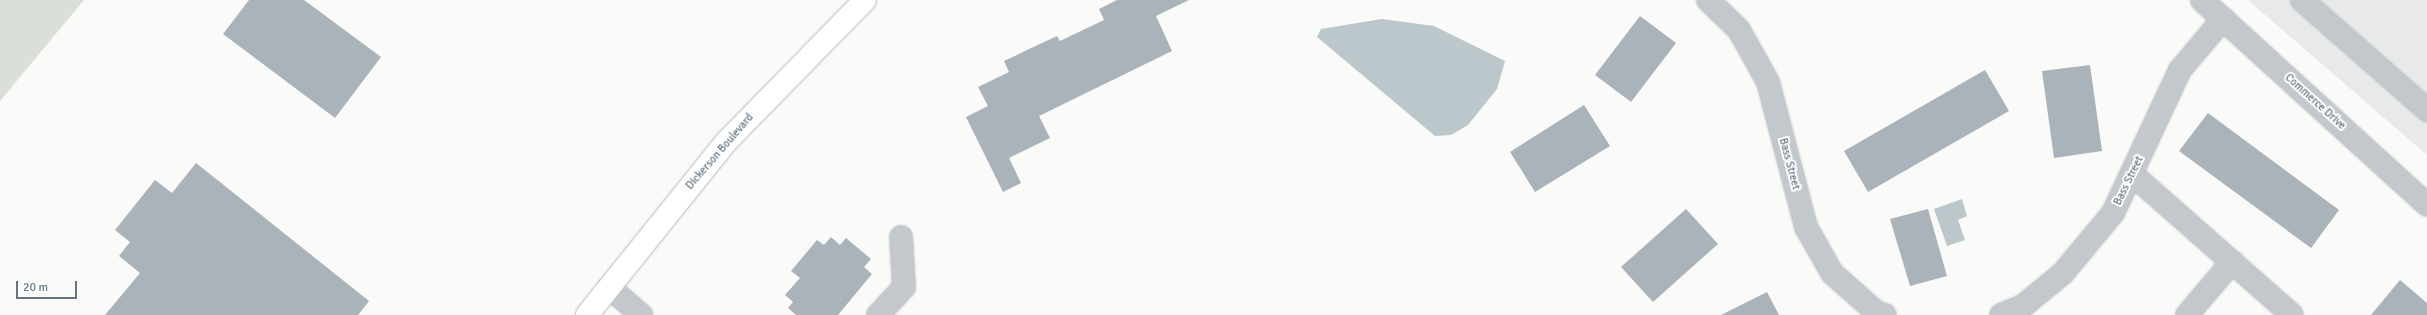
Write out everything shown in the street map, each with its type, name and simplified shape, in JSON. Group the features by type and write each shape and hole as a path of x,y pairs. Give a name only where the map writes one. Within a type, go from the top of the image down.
{"main road":[{"name":"Dickerson Boulevard","path":"587,315 727,141 866,0"}],"street":[{"name":"Bass Street","path":"1708,0 1740,30 1768,82 1806,227 1832,273 1877,313 1885,315"},
{"name":"Commerce Drive","path":"2202,0 2427,205"},
{"path":"2302,0 2427,110"},
{"name":"Bass Street","path":"2001,315 2031,310 2113,213 2180,70 2223,18"},
{"path":"2132,174 2292,315"},
{"path":"878,315 904,287 901,237"},
{"path":"2187,315 2232,262"},
{"path":"609,288 641,315"}],"shaded area":[{"path":"0,0 84,0 0,101"},
{"path":"2248,0 2427,0 2427,155"},
{"path":"1382,19 1434,26 1505,61 1497,89 1468,125 1451,135 1435,136 1317,37 1321,29"},
{"path":"1962,199 1967,216 1958,220 1965,240 1947,246 1934,209"}],"building":[{"path":"249,0 304,0 381,57 335,118 223,34"},
{"path":"1117,0 1189,0 1156,16 1172,51 1039,116 1050,138 1009,158 1021,183 1003,192 966,117 988,106 978,87 1009,72 1004,61 1057,36 1060,41 1104,20 1099,9"},
{"path":"1640,16 1676,43 1631,102 1595,75"},
{"path":"2090,65 2102,151 2054,158 2042,71"},
{"path":"1985,70 2009,111 1868,192 1844,151"},
{"path":"1584,105 1610,146 1535,192 1510,152"},
{"path":"2208,113 2339,210 2311,248 2179,151"},
{"path":"196,163 369,301 358,315 105,315 140,273 119,256 130,242 115,230 155,180 172,193"},
{"path":"1686,209 1718,244 1653,302 1621,267"},
{"path":"1928,209 1947,276 1910,286 1890,219"},
{"path":"831,237 840,245 846,238 871,259 864,267 872,274 838,315 796,315 788,308 793,302 785,295 800,278 791,271 817,240 824,245"},
{"path":"2400,280 2427,303 2427,315 2371,315"},
{"path":"1767,292 1779,315 1721,315"}]}
